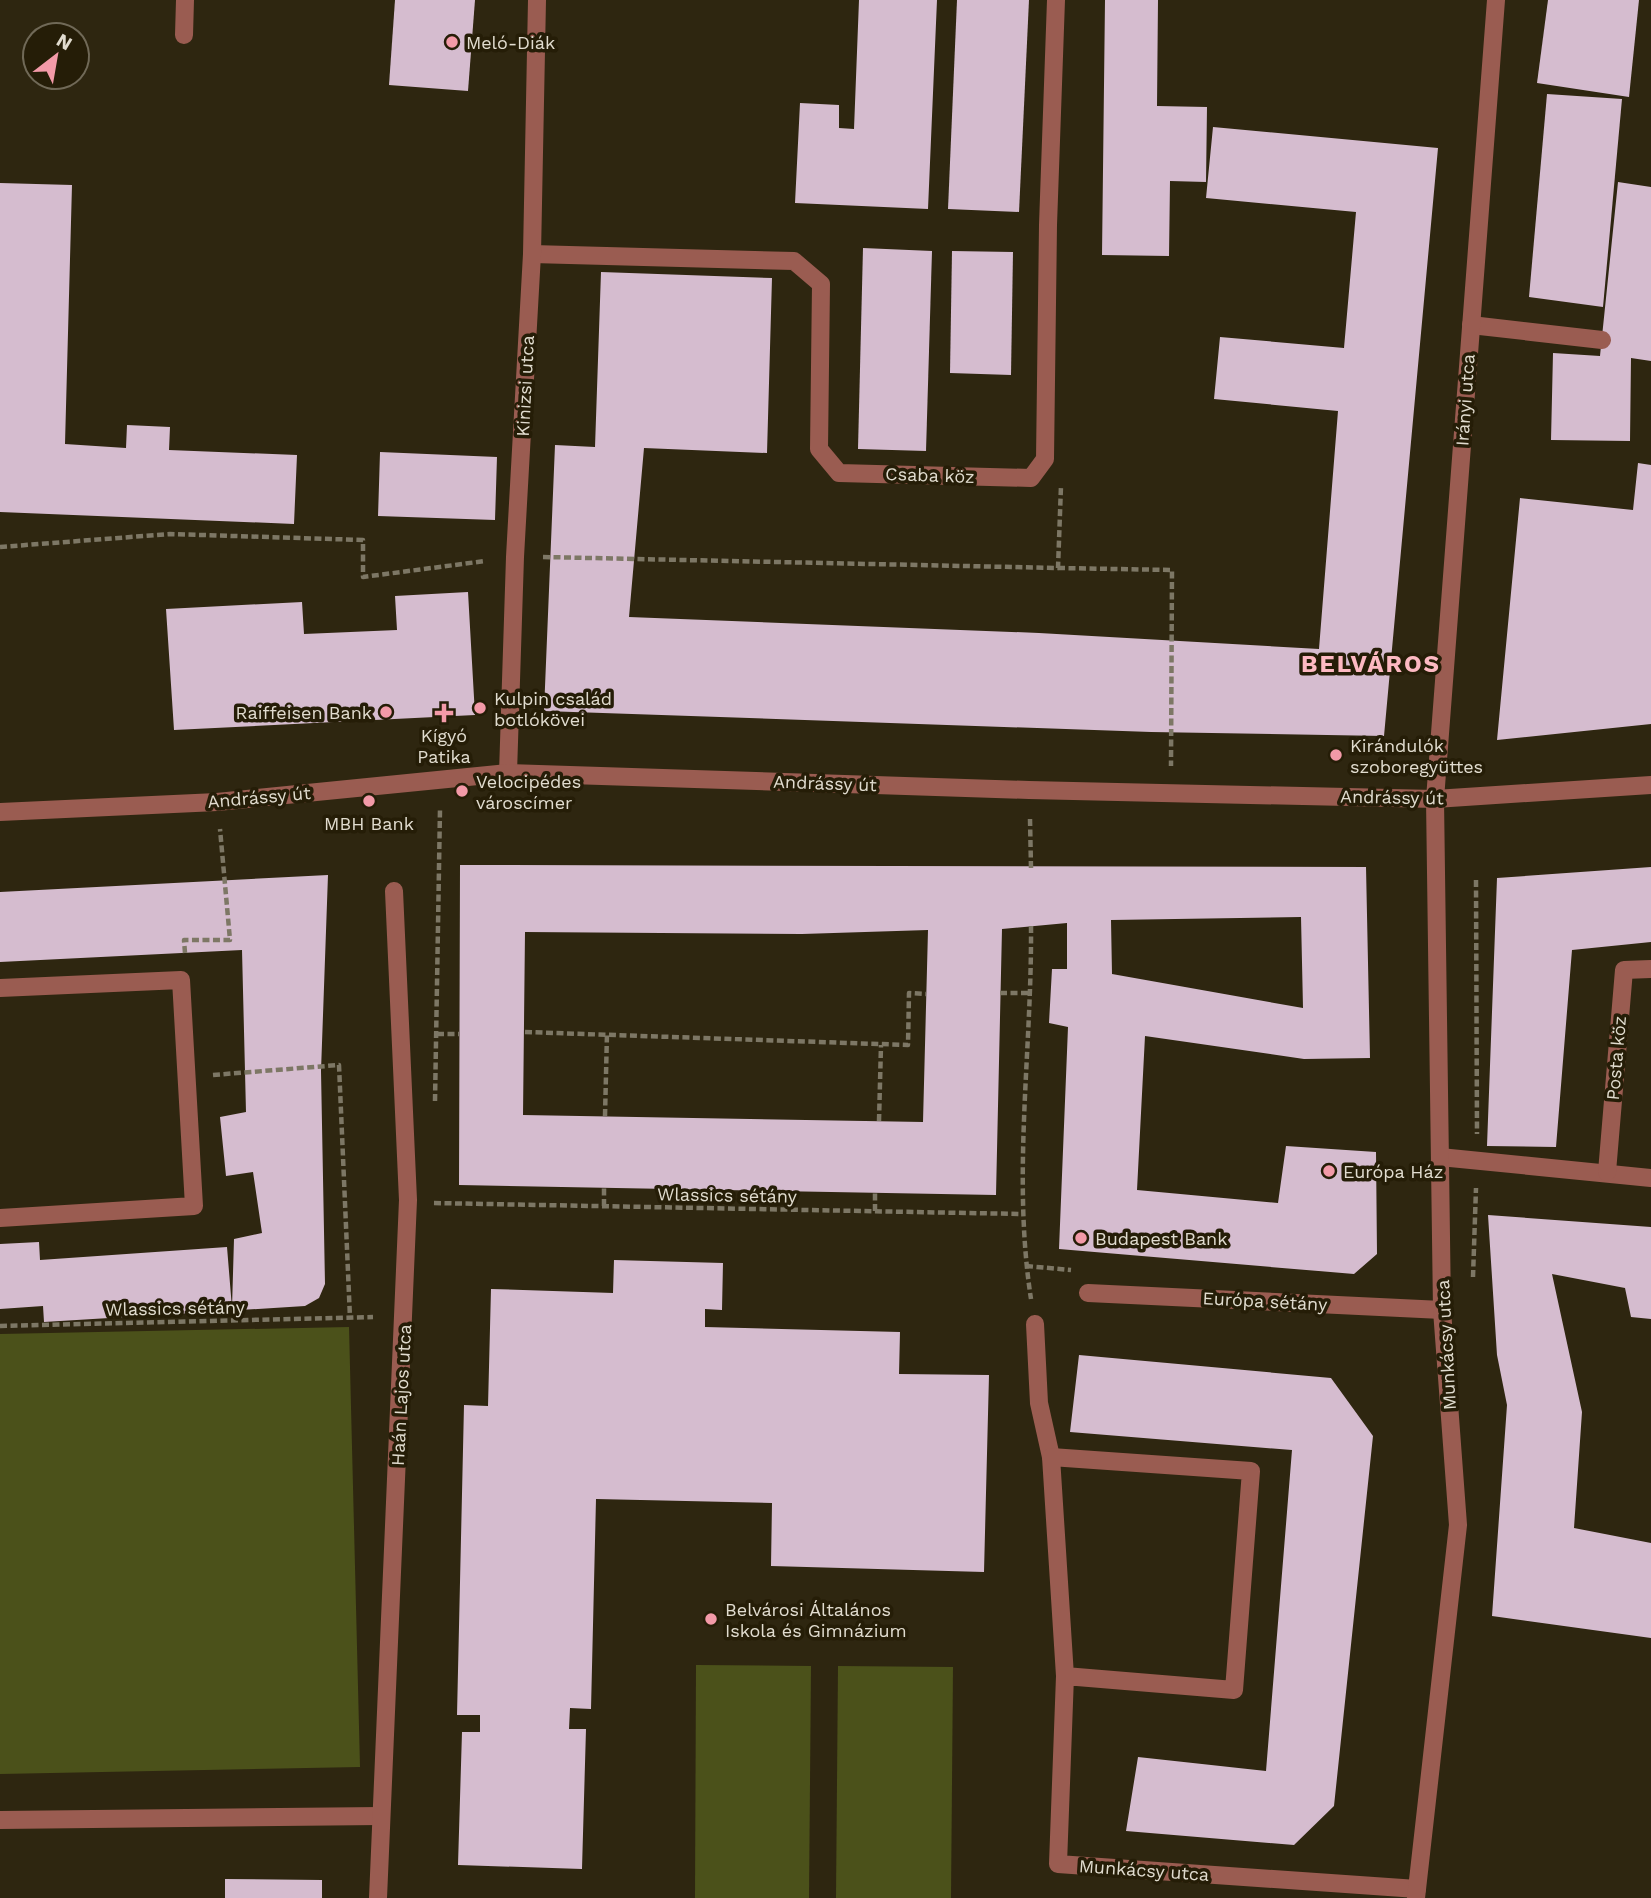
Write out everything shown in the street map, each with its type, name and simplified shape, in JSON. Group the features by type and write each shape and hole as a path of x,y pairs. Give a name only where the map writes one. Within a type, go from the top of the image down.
{"street":[{"path":"184,35 185,0"},
{"name":"Kinizsi utca","path":"508,773 515,557 532,254 537,0"},
{"name":"Csaba köz","path":"532,254 794,261 821,284 819,449 839,473 1031,478 1045,459 1048,225 1056,0"},
{"name":"Irányi utca","path":"1435,799 1496,0"},
{"path":"1471,325 1602,340"},
{"name":"Andrássy út","path":"0,812 217,802 508,773 1030,790 1171,791 1435,799 1651,785"},
{"name":"Munkácsy utca","path":"1035,1324 1039,1403 1051,1457 1065,1676 1058,1864 1417,1893 1458,1525 1442,1310 1435,799"},
{"name":"Haán Lajos utca","path":"378,1898 408,1200 394,891"},
{"name":"Posta köz","path":"1607,1172 1624,970 1651,969"},
{"path":"0,988 181,980 194,1206 0,1218"},
{"path":"1440,1157 1651,1178"},
{"name":"Európa sétány","path":"1088,1293 1442,1310"},
{"path":"1051,1457 1251,1471 1234,1690 1065,1676"},
{"path":"0,1820 381,1816"}],"path":[{"path":"1058,568 1061,485"},
{"path":"0,547 170,534 363,540 363,577 515,557 1172,570 1171,791"},
{"path":"435,1112 441,779"},
{"path":"1030,790 1031,868"},
{"path":"187,967 184,940 230,940 217,802"},
{"path":"1442,1291 1473,1289 1477,1160 1475,880"},
{"path":"1031,926 1032,993 1021,1214 1026,1266 1075,1271"},
{"path":"525,1032 908,1045 909,993 926,994"},
{"path":"1000,993 1032,993"},
{"path":"606,1116 607,1033"},
{"path":"437,1034 459,1034"},
{"path":"879,1121 881,1045"},
{"name":"Wlassics sétány","path":"0,1326 350,1318 339,1065 199,1076"},
{"path":"604,1188 604,1206"},
{"name":"Wlassics sétány","path":"433,1190 433,1203 1021,1214"},
{"path":"875,1193 875,1212"}],"green space":[{"path":"349,1327 360,1767 0,1774 0,1334"},
{"path":"696,1665 811,1666 809,1898 695,1898"},
{"path":"838,1666 953,1667 951,1898 836,1898"}],"building":[{"path":"395,0 475,0 468,91 389,85"},
{"path":"859,0 937,0 928,209 795,203 800,103 839,105 839,128 854,129"},
{"path":"957,0 1029,0 1019,212 948,209"},
{"path":"1105,0 1158,0 1157,106 1207,107 1206,182 1170,181 1169,256 1102,255"},
{"path":"1548,0 1639,0 1629,97 1537,83"},
{"path":"1547,94 1622,99 1603,307 1529,297"},
{"path":"1213,127 1438,148 1384,736 1151,732 544,711 555,445 595,447 601,272 772,278 767,453 644,448 629,617 1039,633 1319,649 1338,411 1214,399 1220,337 1344,348 1356,212 1206,198"},
{"path":"1618,182 1651,187 1651,361 1631,358 1630,441 1551,440 1553,353 1600,356"},
{"path":"0,183 72,185 65,444 126,448 127,425 170,427 169,450 297,455 294,524 0,512"},
{"path":"863,248 932,251 926,451 858,449"},
{"path":"952,251 1013,252 1011,375 950,373"},
{"path":"380,452 497,457 495,520 378,516"},
{"path":"1638,463 1651,465 1651,724 1497,740 1520,498 1633,510"},
{"path":"468,592 475,715 174,730 166,609 302,602 304,634 397,630 395,596"},
{"path":"460,865 1366,867 1370,1058 1304,1059 1145,1036 1137,1190 1278,1203 1286,1146 1376,1152 1377,1254 1354,1274 1059,1249 1068,1027 1049,1023 1052,969 1067,969 1067,923 1002,929 996,1195 459,1185","holes":["1301,917 1303,1008 1112,974 1111,920","928,930 923,1122 523,1115 525,932 802,934"]},
{"path":"1651,867 1651,942 1572,950 1556,1147 1487,1146 1497,878"},
{"path":"328,875 321,1071 325,1284 319,1298 305,1306 44,1322 43,1306 0,1309 0,1244 39,1242 40,1260 227,1247 232,1308 234,1239 262,1233 253,1172 226,1176 220,1117 246,1112 242,950 0,962 0,892"},
{"path":"1488,1215 1651,1227 1651,1319 1631,1317 1625,1288 1552,1274 1582,1412 1574,1528 1651,1543 1651,1638 1492,1616 1507,1405 1497,1355"},
{"path":"614,1260 723,1263 722,1310 705,1309 705,1327 900,1332 899,1374 989,1375 984,1572 771,1566 772,1503 596,1499 591,1709 570,1708 569,1729 586,1729 582,1869 458,1865 462,1732 480,1732 480,1715 457,1715 464,1405 488,1406 491,1289 613,1293"},
{"path":"1079,1355 1331,1378 1373,1436 1334,1806 1294,1845 1126,1831 1138,1757 1266,1771 1292,1450 1070,1432"},
{"path":"225,1879 322,1880 322,1898 225,1898"}],"place":[{"name":"Meló-Diák","path":"452,42"},
{"name":"Kulpin család botlókövei","path":"480,708"},
{"name":"Raiffeisen Bank","path":"386,712"},
{"name":"Kígyó Patika","path":"444,713"},
{"name":"Kirándulók szoboregyüttes","path":"1336,755"},
{"name":"Velocipédes városcímer","path":"462,791"},
{"name":"MBH Bank","path":"369,801"},
{"name":"Európa Ház","path":"1329,1171"},
{"name":"Budapest Bank","path":"1081,1238"},
{"name":"Belvárosi Általános Iskola és Gimnázium","path":"711,1619"}],"district":[{"name":"BELVÁROS","path":"1371,664"}]}
